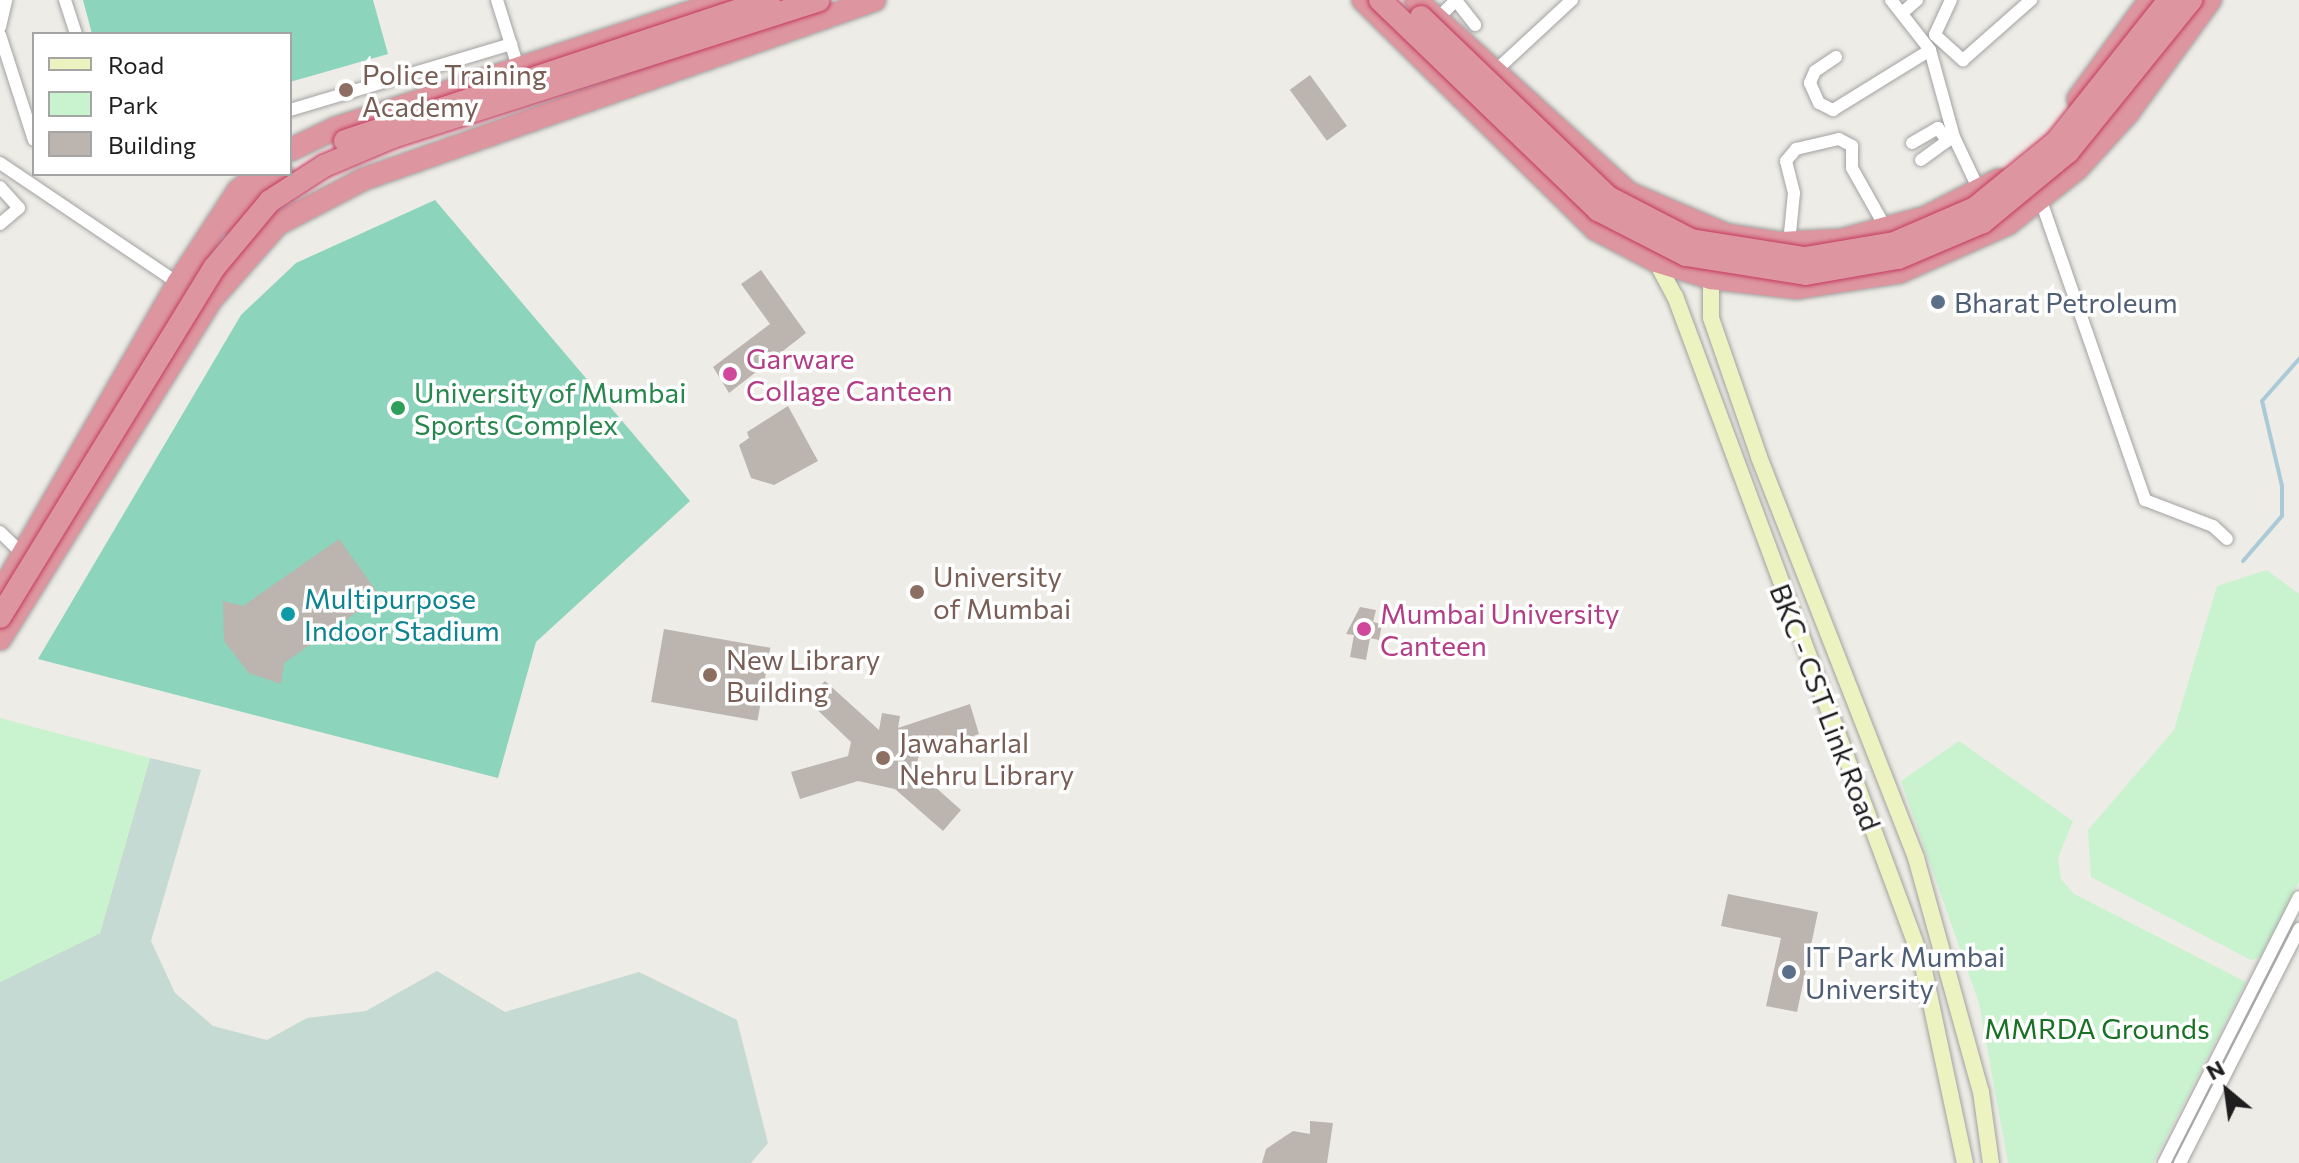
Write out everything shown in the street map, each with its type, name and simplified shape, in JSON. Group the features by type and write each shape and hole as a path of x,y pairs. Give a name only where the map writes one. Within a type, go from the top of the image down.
{"highway":[{"path":"292,149 336,128 727,0"},
{"path":"292,167 387,123 769,0"},
{"path":"0,617 214,268 270,201 324,166 393,137 819,0"},
{"path":"0,639 30,596 210,301 278,224 364,179 875,0"},
{"path":"1363,0 1460,100 1595,229 1656,261 1711,278 1797,288 1842,285 1940,258 2041,201 2104,140 2210,0"},
{"path":"1380,0 1598,210 1686,255 1806,274 1898,258 1983,222 2068,152 2191,0"},
{"path":"1402,0 1608,197 1691,240 1805,258 1894,243 1975,208 2056,142 2169,0"},
{"path":"1416,0 1629,193 1727,235 1789,243 1887,230 1926,217 1980,192 2053,132 2150,0"},
{"path":"2104,140 2101,130 2201,0"},
{"path":"661,20 678,68"},
{"path":"3,585 25,556 178,283 219,227 238,191 260,182"},
{"path":"1926,217 1940,258"}],"street":[{"path":"0,27 6,0"},
{"path":"65,0 75,32"},
{"path":"497,0 518,67"},
{"path":"1460,100 1572,0"},
{"path":"1891,0 1930,50 1938,71 1950,139"},
{"path":"1902,13 1917,0"},
{"path":"1951,0 1935,35 1963,60 2031,0"},
{"path":"1437,19 1457,2 1475,25"},
{"path":"0,35 32,134"},
{"path":"292,109 511,44"},
{"path":"1938,71 1948,49"},
{"path":"1836,57 1815,71 1810,83 1819,103 1833,110 1930,50"},
{"path":"1912,143 1938,128 1950,139 1980,192"},
{"path":"1789,243 1794,193 1786,161 1796,149 1839,139 1852,146 1852,168 1887,230"},
{"path":"1921,160 1950,139"},
{"path":"0,163 178,283"},
{"path":"0,187 19,208 0,224"},
{"path":"2041,201 2145,500 2213,526 2227,539"},
{"name":"BKC - CST Link Road","path":"1656,261 1675,296 1734,467 1889,867 1933,1004 1965,1163"},
{"name":"BKC - CST Link Road","path":"1711,278 1711,318 1759,457 1818,615 1916,858 1957,998 1991,1163"},
{"path":"1734,467 1759,457"},
{"path":"0,532 25,556"},
{"path":"3,585 30,596"},
{"path":"1794,627 1818,615"},
{"path":"2164,1163 2299,897"},
{"path":"2180,1163 2299,929"},
{"path":"1933,1004 1957,998"},
{"path":"1959,1128 1985,1124"}],"shaded area":[{"path":"150,758 201,770 151,941 175,993 213,1026 267,1040 307,1018 366,1011 437,971 505,1012 639,972 737,1020 768,1143 751,1163 0,1163 0,982 100,933"}],"green space":[{"path":"83,0 373,0 388,54 292,81 292,32 91,32"},
{"name":"University of Mumbai Sports Complex","path":"435,200 690,501 536,642 498,778 38,659 241,315 296,263"},
{"name":"MMRDA Grounds","path":"2267,570 2299,594 2299,882 2260,957 2251,960 2091,877 2088,830 2174,730 2217,586"},
{"path":"0,718 150,758 100,933 0,982"},
{"name":"MMRDA Grounds","path":"1959,741 2073,821 2058,858 2061,879 2074,894 2246,982 2153,1163 2008,1163 1979,1003 1901,781"}],"building":[{"path":"1310,75 1347,126 1327,141 1290,90"},
{"path":"761,270 806,333 729,393 713,367 770,324 741,284"},
{"path":"788,406 818,461 774,485 751,478 739,445 749,438 747,432"},
{"name":"Multipurpose Indoor Stadium","path":"339,539 380,596 284,663 281,684 249,673 224,641 223,601 243,606"},
{"name":"Mumbai University Canteen","path":"1360,607 1376,610 1373,622 1382,624 1379,640 1370,638 1366,660 1350,657 1354,635 1346,634"},
{"name":"New Library Building","path":"664,629 770,648 758,721 651,702"},
{"name":"Jawaharlal Nehru Library","path":"825,681 879,730 882,713 900,716 898,728 970,704 979,734 919,756 915,769 961,810 943,831 895,789 858,781 800,799 791,772 848,756 851,742 807,700"},
{"name":"IT Park Mumbai University","path":"1728,894 1818,912 1797,1012 1766,1006 1781,938 1721,926"},
{"path":"1310,1121 1333,1123 1327,1163 1262,1163 1266,1149 1293,1131 1310,1134"}],"waterway":[{"path":"2243,561 2282,516 2282,486 2262,401 2299,359"}],"place":[{"name":"Police Training Academy","path":"346,90"},
{"name":"Bharat Petroleum","path":"1938,302"},
{"name":"Garware Collage Canteen","path":"730,374"},
{"name":"University of Mumbai Sports Complex","path":"398,408"},
{"name":"University of Mumbai","path":"917,592"},
{"name":"Multipurpose Indoor Stadium","path":"288,614"},
{"name":"Mumbai University Canteen","path":"1364,629"},
{"name":"New Library Building","path":"710,675"},
{"name":"Jawaharlal Nehru Library","path":"883,758"},
{"name":"IT Park Mumbai University","path":"1789,972"}]}
